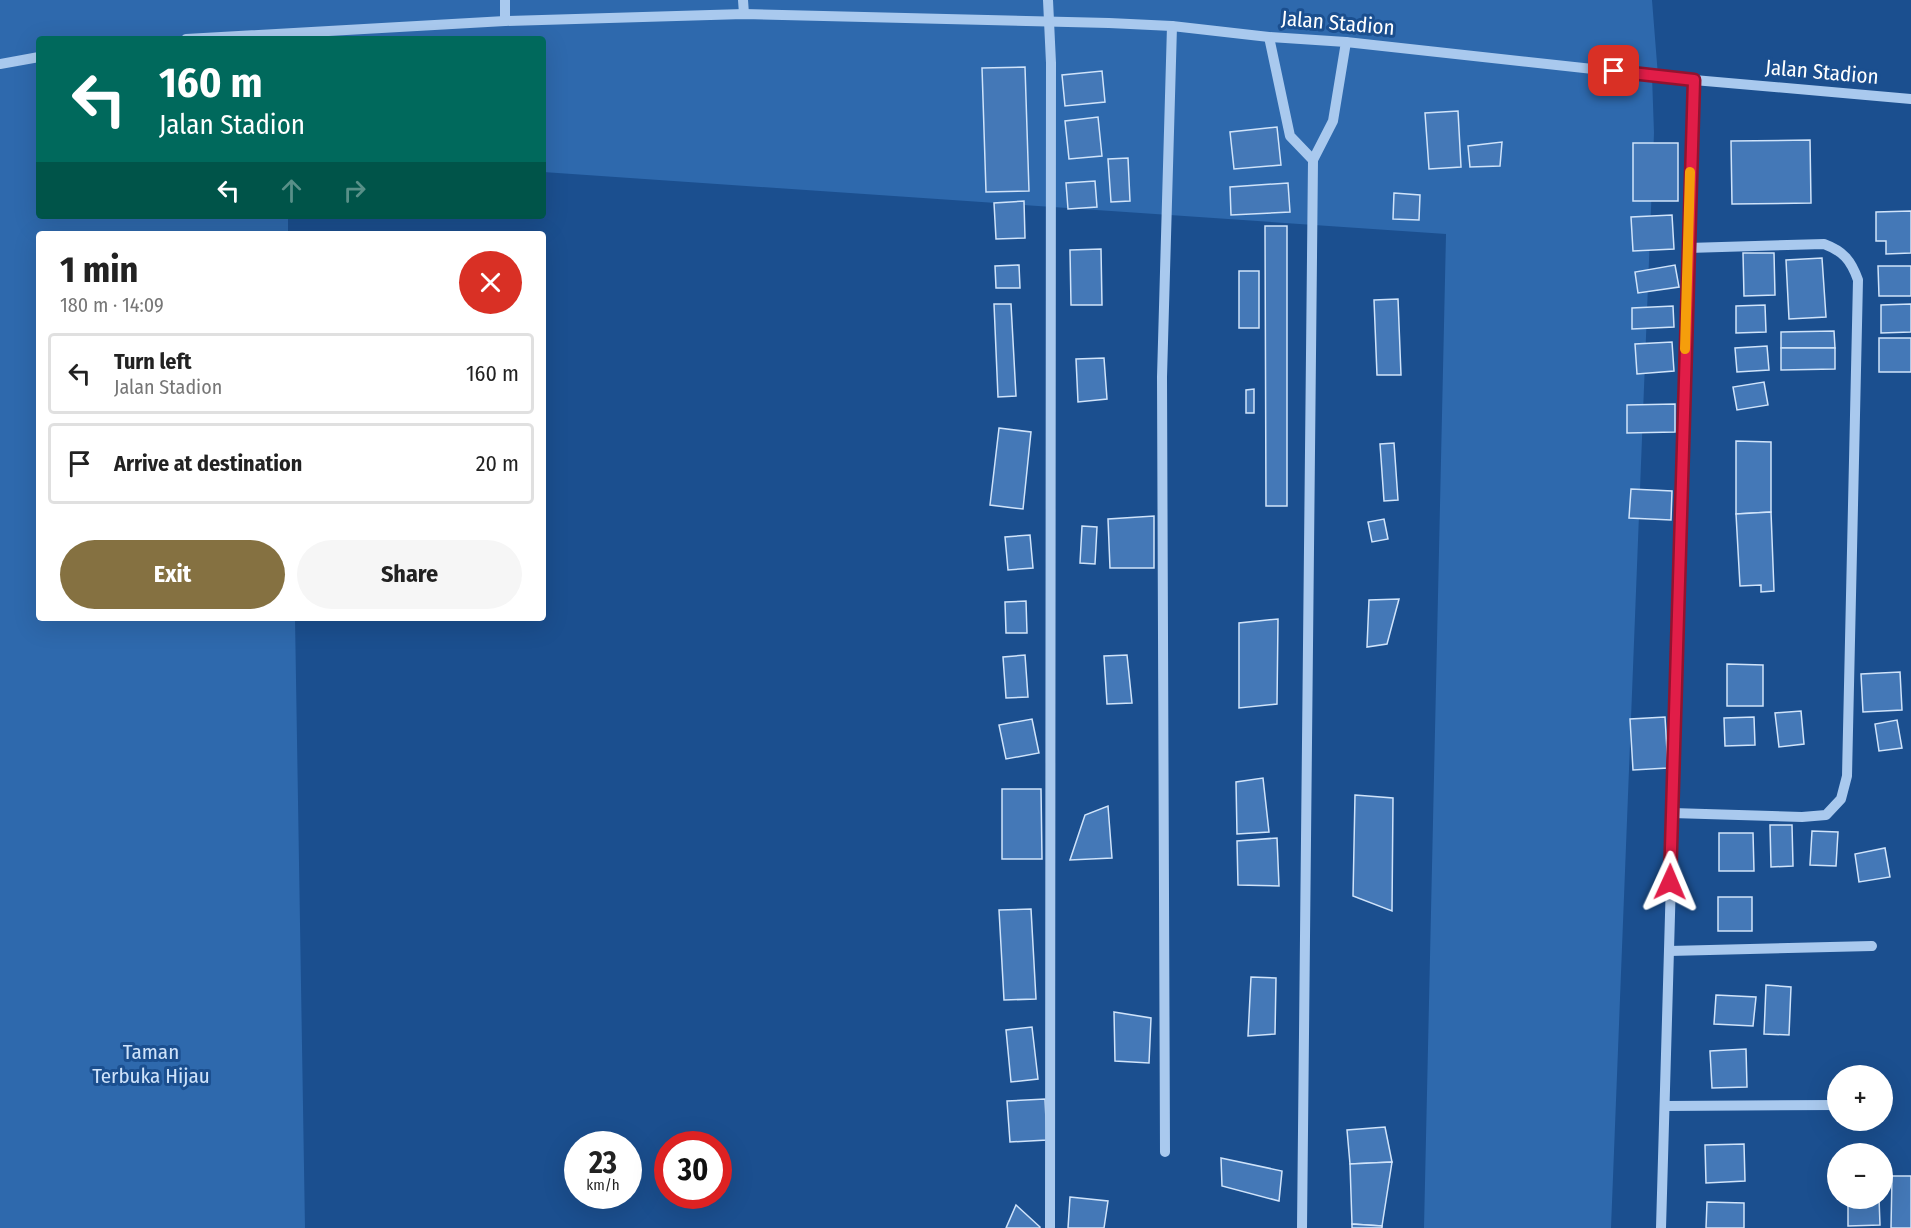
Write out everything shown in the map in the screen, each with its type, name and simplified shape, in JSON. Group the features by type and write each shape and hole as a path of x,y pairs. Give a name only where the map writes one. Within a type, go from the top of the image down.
{"street":[{"path":"505,0 505,21"},
{"path":"743,0 744,14"},
{"path":"1048,0 1051,63 1050,1228"},
{"name":"Jalan Stadion","path":"239,36 505,21 744,14 1048,21 1172,26 1269,37 1346,42 1694,80 1911,99"},
{"path":"1165,1152 1162,377 1172,26"},
{"path":"1269,37 1290,136 1313,160"},
{"path":"1302,1228 1313,160 1333,121 1346,42"},
{"path":"0,64 36,58"},
{"path":"1661,1228 1694,80"},
{"path":"1672,813 1802,817 1826,815 1841,799 1847,776 1858,280 1852,263 1840,250 1824,244 1688,248"},
{"path":"1669,951 1872,946"},
{"path":"1665,1106 1827,1105"}],"green space":[{"name":"Taman Terbuka Hijau","path":"0,0 1652,0 1658,76 1652,76 1654,133 1611,1228 1424,1228 1446,234 546,172 546,36 36,36 36,219 288,219 288,231 36,231 36,621 295,621 305,1228 0,1228"}],"building":[{"path":"1025,67 1029,191 986,192 982,68"},
{"path":"1102,71 1105,102 1065,106 1062,75"},
{"path":"1458,111 1461,167 1429,169 1425,113"},
{"path":"1098,117 1102,156 1069,159 1065,121"},
{"path":"1277,127 1281,165 1234,169 1230,132"},
{"path":"1810,140 1811,203 1732,204 1731,141"},
{"path":"1502,142 1500,166 1470,167 1468,146"},
{"path":"1633,143 1678,143 1678,201 1633,201"},
{"path":"1128,158 1130,201 1111,202 1108,159"},
{"path":"1095,181 1097,207 1068,209 1066,183"},
{"path":"1288,183 1290,212 1231,215 1230,187"},
{"path":"1394,193 1420,195 1419,220 1393,219"},
{"path":"1024,201 1025,238 996,239 994,203"},
{"path":"1911,211 1911,253 1886,254 1886,241 1876,241 1876,212"},
{"path":"1672,215 1674,249 1633,251 1631,217"},
{"path":"1265,226 1287,226 1287,506 1266,506"},
{"path":"1101,249 1102,305 1071,305 1070,250"},
{"path":"1743,253 1774,253 1775,295 1744,296"},
{"path":"1822,258 1826,317 1789,319 1786,260"},
{"path":"1019,265 1020,288 996,288 995,266"},
{"path":"1675,265 1679,287 1638,293 1635,272"},
{"path":"1878,266 1911,266 1911,296 1879,296"},
{"path":"1239,271 1259,271 1259,328 1239,328"},
{"path":"1398,299 1401,375 1377,375 1374,300"},
{"path":"994,304 1011,304 1016,396 998,397"},
{"path":"1911,304 1911,332 1881,333 1881,305"},
{"path":"1765,305 1766,332 1736,333 1736,306"},
{"path":"1673,306 1674,327 1632,329 1632,308"},
{"path":"1834,331 1835,348 1781,348 1781,332"},
{"path":"1879,338 1911,338 1911,372 1879,372"},
{"path":"1672,342 1674,371 1637,374 1635,344"},
{"path":"1767,346 1769,370 1737,372 1735,348"},
{"path":"1781,348 1835,348 1835,369 1781,370"},
{"path":"1104,358 1107,399 1078,402 1076,359"},
{"path":"1764,382 1768,405 1737,410 1733,387"},
{"path":"1254,389 1254,413 1246,413 1246,390"},
{"path":"1675,404 1675,432 1627,433 1627,405"},
{"path":"999,428 1031,432 1023,509 990,505"},
{"path":"1736,441 1771,442 1771,512 1736,514"},
{"path":"1394,443 1398,500 1384,501 1380,444"},
{"path":"1631,489 1672,491 1671,520 1629,518"},
{"path":"1771,512 1774,591 1761,592 1761,585 1740,586 1736,514"},
{"path":"1154,516 1154,568 1110,568 1108,519"},
{"path":"1384,519 1388,539 1372,542 1368,522"},
{"path":"1082,526 1097,527 1095,564 1080,563"},
{"path":"1030,535 1033,568 1008,570 1005,537"},
{"path":"1399,599 1387,644 1367,647 1369,600"},
{"path":"1026,601 1027,633 1006,633 1005,602"},
{"path":"1278,619 1277,704 1239,708 1239,623"},
{"path":"1025,655 1028,697 1006,698 1003,657"},
{"path":"1127,655 1132,703 1107,704 1104,656"},
{"path":"1727,664 1763,665 1763,706 1727,706"},
{"path":"1900,672 1902,710 1863,712 1861,674"},
{"path":"1801,711 1804,744 1779,747 1775,713"},
{"path":"1665,717 1668,768 1633,770 1630,719"},
{"path":"1754,717 1755,745 1725,746 1724,718"},
{"path":"1032,719 1039,753 1006,759 999,725"},
{"path":"1897,720 1902,748 1879,751 1875,724"},
{"path":"1263,778 1269,832 1237,834 1236,782"},
{"path":"1002,789 1041,789 1042,859 1002,859"},
{"path":"1355,795 1393,798 1392,911 1353,896"},
{"path":"1108,806 1112,858 1070,860 1085,815"},
{"path":"1770,825 1792,825 1793,866 1771,867"},
{"path":"1812,831 1838,832 1836,866 1810,865"},
{"path":"1719,833 1753,833 1754,871 1719,871"},
{"path":"1277,838 1279,886 1238,885 1237,841"},
{"path":"1885,848 1890,877 1859,882 1855,854"},
{"path":"1718,897 1752,897 1752,931 1718,931"},
{"path":"1031,909 1036,999 1004,1000 999,910"},
{"path":"1251,977 1276,978 1275,1034 1248,1036"},
{"path":"1766,985 1791,987 1789,1035 1764,1034"},
{"path":"1716,995 1756,997 1753,1026 1714,1024"},
{"path":"1114,1012 1151,1018 1149,1063 1115,1061"},
{"path":"1032,1027 1038,1079 1011,1082 1006,1030"},
{"path":"1746,1049 1747,1087 1712,1088 1710,1051"},
{"path":"1045,1099 1047,1140 1010,1142 1007,1101"},
{"path":"1385,1127 1392,1162 1350,1164 1347,1130"},
{"path":"1744,1144 1745,1181 1706,1183 1705,1145"},
{"path":"1221,1158 1282,1171 1279,1201 1222,1186"},
{"path":"1392,1162 1382,1226 1352,1224 1350,1164"},
{"path":"1893,1176 1911,1176 1911,1228 1891,1228"},
{"path":"1070,1197 1108,1201 1104,1228 1068,1228"},
{"path":"1707,1202 1744,1203 1744,1228 1706,1228"},
{"path":"1016,1205 1040,1227 1040,1228 1006,1228"},
{"path":"1848,1209 1879,1209 1880,1225 1848,1226"},
{"path":"1352,1224 1382,1226 1382,1228 1352,1228"}],"slow traffic":[{"path":"1685,349 1690,172"}],"route":[{"path":"1614,71 1694,80 1670,882"}]}
